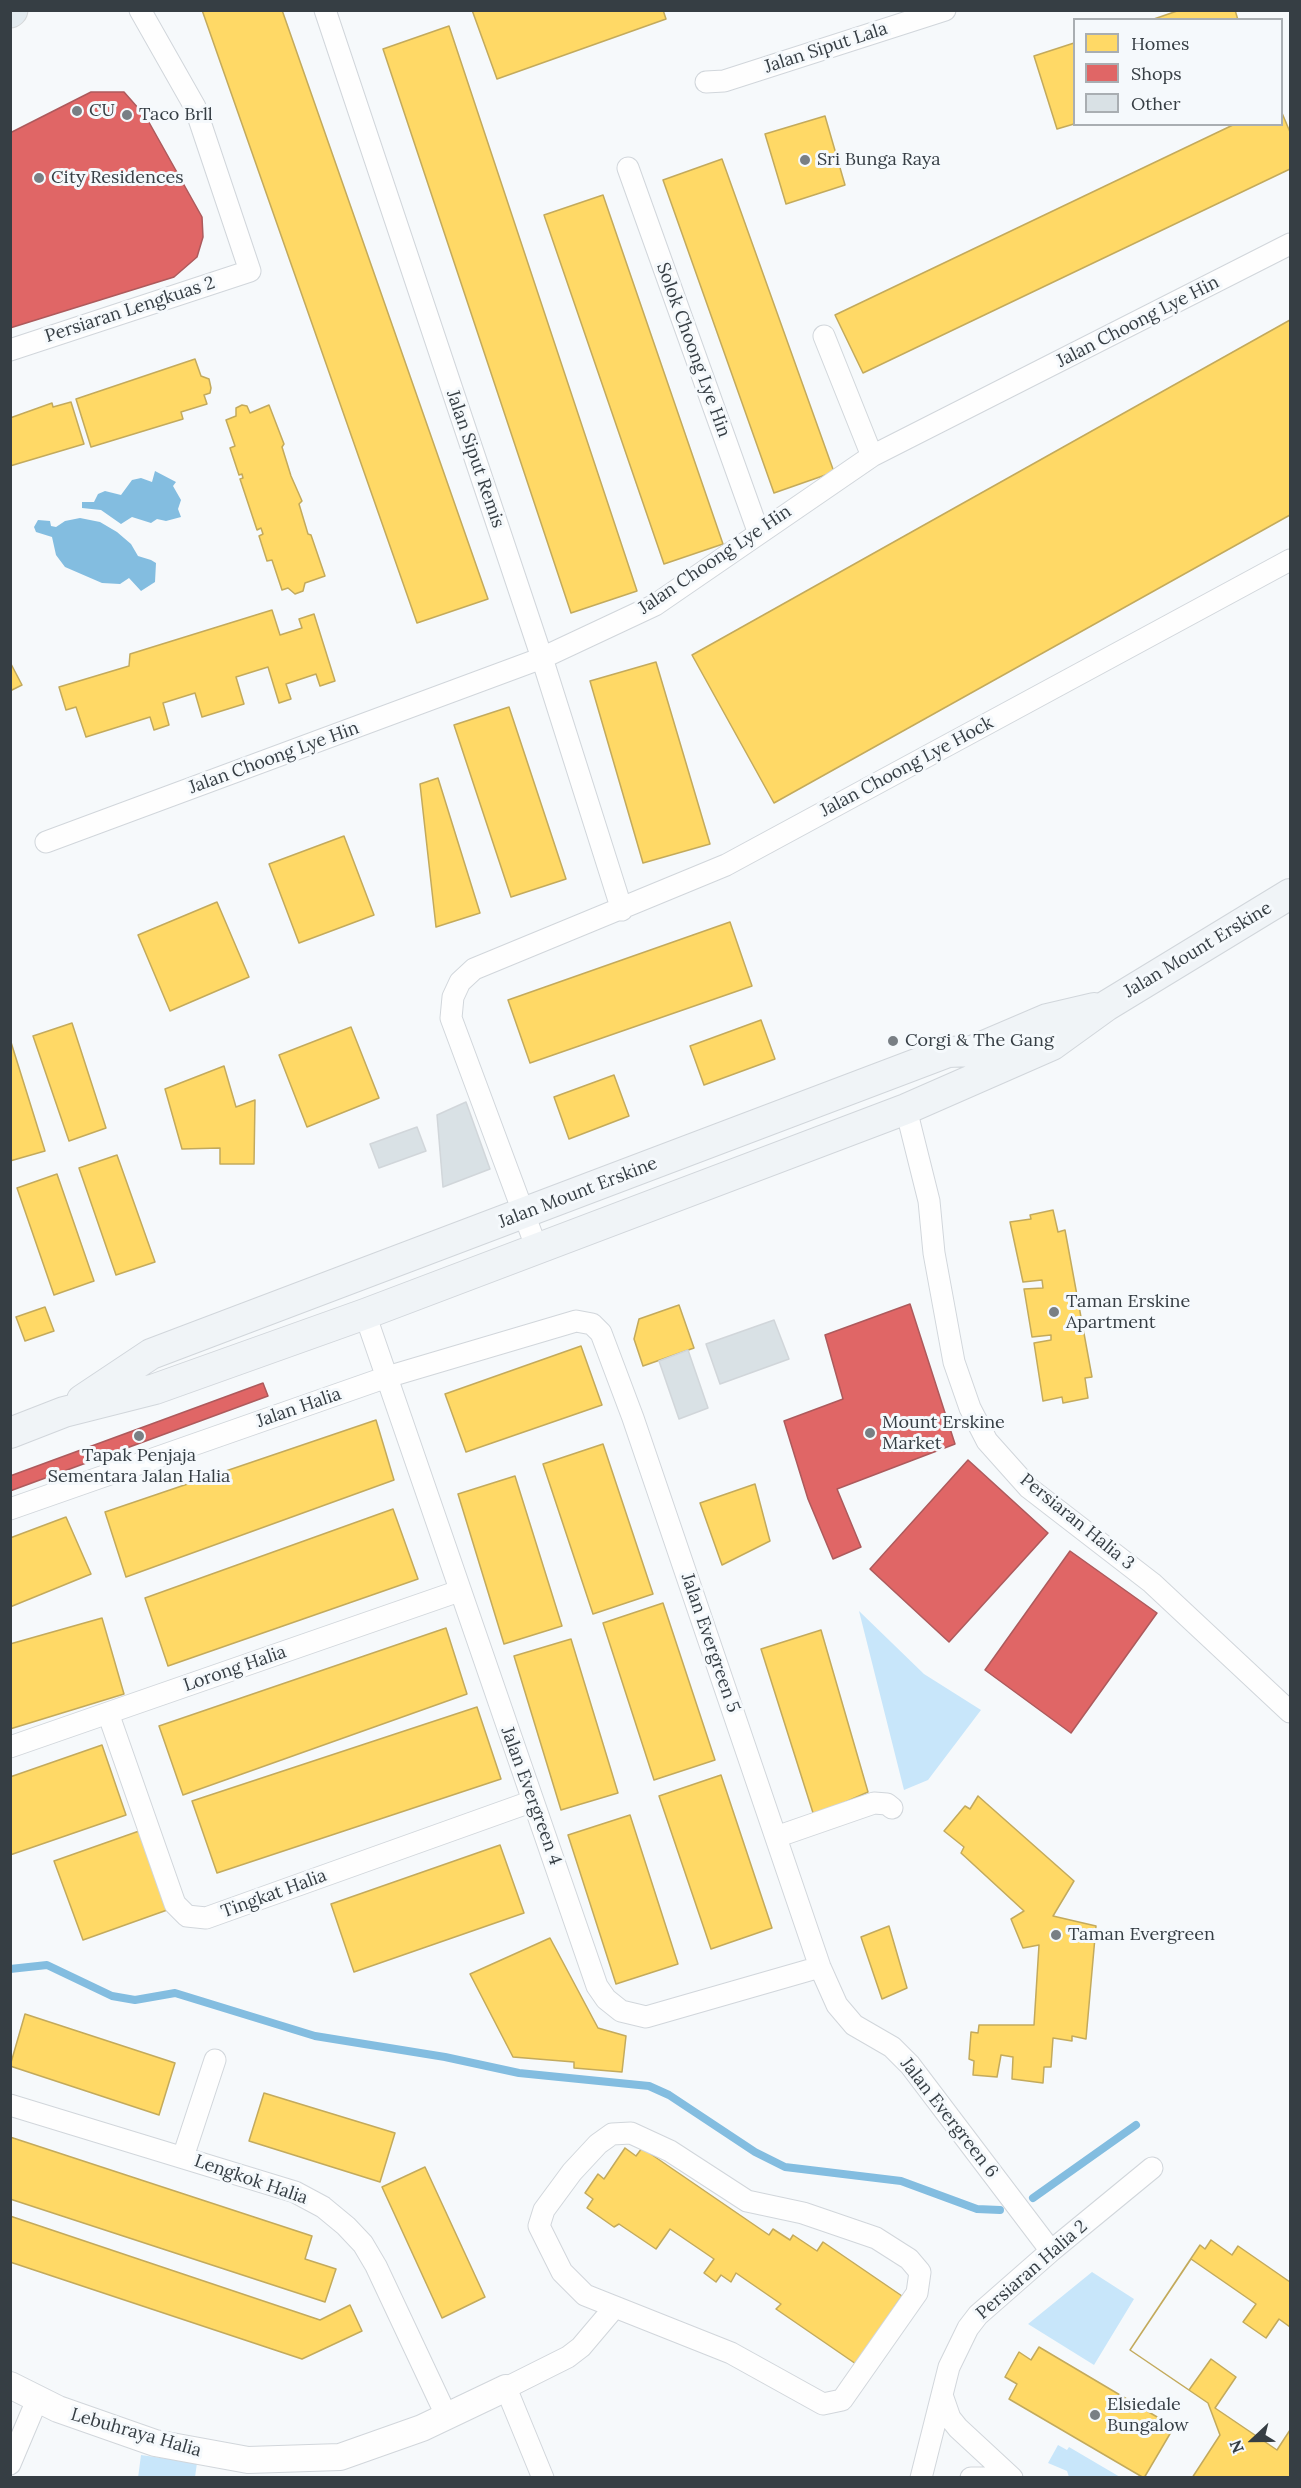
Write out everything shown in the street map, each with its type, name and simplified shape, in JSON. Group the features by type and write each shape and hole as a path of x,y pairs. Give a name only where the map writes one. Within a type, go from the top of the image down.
{"main road":[{"name":"Jalan Mount Erskine","path":"10,1433 64,1412 156,1389 365,1314 906,1109 1052,1045 1106,1006 1290,894"},
{"name":"Jalan Mount Erskine","path":"64,1412 151,1354 452,1242 948,1052 972,1051 1047,1019 1106,1006"},
{"path":"906,1109 906,1094 910,1086 952,1066 972,1051"},
{"path":"701,1145 748,1145 841,1111 879,1100 896,1101 906,1109"},
{"path":"365,1314 368,1299 376,1290 439,1264 452,1242"},
{"path":"217,1330 268,1327 341,1301 359,1306 365,1314"}],"street":[{"name":"Persiaran Lengkuas 2","path":"10,350 250,271 195,107 140,10"},
{"name":"Jalan Siput Remis","path":"325,10 542,658 622,910"},
{"name":"Jalan Siput Lala","path":"706,82 724,81 945,10"},
{"name":"Solok Choong Lye Hin","path":"628,168 758,531"},
{"name":"Jalan Choong Lye Hin","path":"46,842 542,658 655,605 758,531 872,456 1290,244"},
{"path":"824,336 872,456"},
{"name":"Jalan Choong Lye Hock","path":"537,1249 451,1018 453,997 460,982 474,969 622,910 726,865 1290,560"},
{"name":"Persiaran Halia 3","path":"906,1109 929,1202 934,1253 954,1362 970,1408 987,1441 1029,1488 1152,1583 1290,1712"},
{"name":"Jalan Evergreen 4","path":"365,1314 597,1986 606,1999 621,2011 646,2017 820,1966"},
{"name":"Jalan Halia","path":"10,1509 387,1377 576,1321 592,1324"},
{"name":"Jalan Evergreen 5","path":"592,1324 601,1333 633,1418 820,1966"},
{"name":"Lorong Halia","path":"10,1746 459,1591"},
{"name":"Tingkat Halia","path":"108,1713 175,1904 187,1916 206,1918 533,1802"},
{"path":"776,1837 874,1803 887,1804 892,1808"},
{"name":"Jalan Evergreen 6","path":"820,1966 837,2005 845,2016 854,2025 892,2047 910,2065 1051,2251"},
{"path":"183,2157 215,2060"},
{"name":"Lengkok Halia","path":"10,2105 295,2192 323,2207 363,2244 376,2266 447,2417"},
{"path":"631,2133 670,2151 747,2201 803,2213 876,2238 909,2259 920,2272 917,2294 843,2400 833,2404 824,2404 731,2353 614,2308 585,2295 562,2272 539,2226 544,2210 572,2172 612,2134 631,2133"},
{"name":"Persiaran Halia 2","path":"921,2478 954,2355 968,2328 978,2315 1051,2251 1152,2168"},
{"path":"543,2473 506,2388 568,2357 581,2347 614,2308"},
{"name":"Lebuhraya Halia","path":"10,2385 37,2400 79,2418 155,2443 248,2460 340,2457 375,2446 447,2417 506,2388"},
{"path":"942,2395 950,2418 958,2428 1012,2478"},
{"path":"10,2464 37,2400"},
{"path":"971,2478 988,2478"}],"shaded area":[{"path":"859,1611 924,1674 981,1710 928,1780 904,1790"},
{"path":"1092,2272 1134,2299 1094,2365 1028,2324"},
{"path":"1058,2445 1067,2450 1069,2447 1120,2477 1069,2477 1067,2471 1048,2463"},
{"path":"141,2455 197,2463 195,2477 138,2478"}],"water":[{"path":"155,471 176,482 173,486 181,500 178,509 181,517 166,521 157,519 151,523 132,517 121,524 101,510 82,508 82,502 94,502 98,494 105,491 121,495 132,480 141,478 152,482"},
{"path":"80,518 100,522 117,532 131,544 138,556 156,563 155,582 141,591 129,578 120,584 102,583 65,567 56,555 52,537 36,532 34,527 38,520 50,521 51,526 56,527 65,521"}],"building: Homes":[{"path":"202,10 282,10 488,599 417,623"},
{"path":"472,10 663,10 666,19 497,79"},
{"path":"1180,10 1235,10 1237,18 1157,18"},
{"path":"449,26 637,591 571,613 383,49"},
{"path":"1073,43 1073,124 1057,129 1034,56"},
{"path":"1283,115 1290,132 1290,169 863,373 835,315 1231,126 1283,126"},
{"name":"Sri Bunga Raya","path":"825,116 845,185 786,204 765,134"},
{"name":"City Residences","path":"97,121 107,158 81,167 83,172 52,183 62,211 12,228 10,146 53,128"},
{"path":"722,159 834,472 774,493 663,180"},
{"path":"603,195 723,544 664,564 544,215"},
{"path":"1290,320 1290,515 774,803 692,655"},
{"path":"195,359 201,376 209,379 210,393 204,395 207,404 181,412 183,419 91,447 76,399"},
{"path":"71,402 84,444 10,466 10,418 52,403 53,407"},
{"path":"242,405 247,406 250,413 269,405 284,444 282,447 291,476 302,501 299,504 308,534 311,535 325,576 305,583 303,591 295,594 288,588 282,590 272,560 267,561 259,536 263,534 261,528 257,530 240,479 243,478 242,474 239,475 230,448 235,446 226,420 236,416 236,408"},
{"path":"272,610 280,635 302,628 299,619 314,614 335,681 320,686 316,674 286,684 291,699 279,703 268,667 236,677 244,704 202,717 195,693 163,703 169,725 154,730 150,717 86,737 76,707 66,710 59,687 129,666 130,654"},
{"path":"10,662 22,685 10,691"},
{"path":"656,662 710,844 643,863 590,681"},
{"path":"509,707 566,879 511,897 454,725"},
{"path":"438,778 480,913 436,927 420,784"},
{"path":"344,836 374,915 299,943 269,864"},
{"path":"217,902 249,977 170,1011 138,935"},
{"path":"730,922 752,986 530,1063 508,1000"},
{"path":"761,1020 775,1059 704,1085 690,1046"},
{"path":"72,1023 106,1128 69,1141 33,1036"},
{"path":"351,1027 379,1098 307,1127 279,1055"},
{"path":"10,1039 45,1151 10,1161"},
{"path":"224,1066 236,1107 255,1100 254,1164 220,1164 220,1148 182,1149 165,1089"},
{"path":"614,1075 629,1116 569,1139 554,1097"},
{"path":"117,1155 155,1262 116,1275 79,1168"},
{"path":"57,1174 94,1281 54,1295 17,1188"},
{"name":"Taman Erskine Apartment","path":"1053,1210 1058,1232 1065,1230 1092,1377 1085,1378 1088,1398 1063,1403 1062,1397 1043,1401 1034,1343 1051,1340 1051,1335 1032,1337 1024,1289 1043,1288 1042,1280 1023,1282 1010,1222 1031,1219 1030,1215"},
{"path":"679,1305 694,1348 643,1366 634,1339 639,1319"},
{"path":"45,1307 54,1331 25,1341 16,1317"},
{"path":"581,1346 602,1405 466,1452 445,1394"},
{"path":"376,1420 394,1480 126,1577 105,1512"},
{"path":"603,1444 653,1594 593,1614 543,1464"},
{"path":"515,1476 562,1626 504,1644 458,1494"},
{"path":"755,1484 770,1541 722,1565 700,1503"},
{"path":"393,1509 418,1579 168,1666 145,1598"},
{"path":"66,1517 91,1574 10,1607 10,1538"},
{"path":"663,1603 715,1760 654,1780 603,1623"},
{"path":"102,1618 124,1694 10,1729 10,1644"},
{"path":"446,1628 467,1694 183,1795 159,1726"},
{"path":"821,1630 868,1792 814,1816 761,1649"},
{"path":"571,1639 618,1793 561,1810 514,1656"},
{"path":"477,1707 501,1779 217,1873 192,1801"},
{"path":"102,1745 126,1815 10,1855 10,1777"},
{"path":"721,1775 772,1928 711,1949 659,1796"},
{"name":"Taman Evergreen","path":"978,1796 1074,1881 1053,1916 1096,1926 1086,2039 1072,2036 1072,2041 1053,2038 1051,2067 1044,2067 1043,2083 1012,2079 1013,2057 1001,2055 997,2077 973,2075 974,2061 969,2059 971,2032 978,2033 979,2025 1034,2025 1039,1945 1023,1948 1011,1919 1024,1911 961,1853 964,1847 944,1831 965,1806 970,1809"},
{"path":"630,1815 678,1964 616,1984 568,1835"},
{"path":"142,1830 170,1909 83,1940 54,1861"},
{"path":"500,1845 524,1913 354,1972 331,1904"},
{"path":"889,1926 907,1988 882,1999 861,1937"},
{"path":"550,1938 598,2028 626,2036 622,2072 574,2068 574,2062 513,2057 470,1974"},
{"path":"25,2014 175,2063 159,2115 10,2066"},
{"path":"264,2093 395,2133 380,2182 249,2141"},
{"path":"10,2137 312,2236 305,2259 336,2269 325,2302 10,2199"},
{"path":"625,2148 636,2156 642,2148 769,2235 773,2229 790,2240 793,2235 817,2251 823,2242 902,2296 856,2364 776,2309 781,2304 736,2273 731,2282 721,2275 716,2282 704,2273 714,2259 670,2229 656,2249 619,2224 614,2227 587,2208 593,2199 585,2193 598,2174 604,2179"},
{"path":"425,2167 485,2297 442,2318 382,2187"},
{"path":"10,2216 320,2320 350,2305 362,2331 302,2359 10,2262"},
{"path":"1211,2240 1232,2255 1238,2246 1290,2282 1290,2478 1192,2478 1220,2435 1208,2403 1130,2350 1200,2245 1205,2249"},
{"path":"1191,2259 1256,2304 1243,2322 1266,2338 1279,2319 1290,2327 1290,2430 1277,2450 1215,2408 1236,2377 1211,2359 1189,2390 1130,2350"},
{"name":"Elsiedale Bungalow","path":"1039,2347 1174,2427 1144,2478 1009,2399 1017,2384 1005,2377 1019,2352 1031,2360"}],"building: Shops":[{"path":"91,92 124,92 146,117 202,217 203,237 197,257 174,277 10,328 10,133"},
{"name":"Mount Erskine Market","path":"910,1304 955,1444 837,1489 861,1547 833,1559 808,1499 784,1421 843,1399 825,1335"},
{"name":"Tapak Penjaja Sementara Jalan Halia","path":"263,1383 268,1396 10,1491 10,1476"},
{"name":"Mount Erskine Market","path":"968,1460 1048,1533 949,1642 870,1569"},
{"path":"1070,1551 1157,1613 1071,1733 985,1670"}],"building: Other":[{"path":"466,1102 490,1169 443,1187 437,1115"},
{"path":"417,1127 426,1151 379,1168 370,1144"},
{"path":"774,1320 789,1359 720,1384 706,1344"},
{"path":"688,1350 708,1408 679,1419 659,1361"}],"waterway":[{"path":"10,1969 47,1965 112,1996 135,2000 175,1993 315,2036 445,2057 519,2073 649,2086 669,2095 755,2152 785,2167 901,2181 977,2209 1000,2210"},
{"path":"1033,2198 1136,2125"}],"place":[{"name":"CU","path":"77,111"},
{"name":"Taco Brll","path":"127,115"},
{"name":"Sri Bunga Raya","path":"805,160"},
{"name":"City Residences","path":"39,178"},
{"name":"Corgi & The Gang","path":"893,1041"},
{"name":"Taman Erskine Apartment","path":"1054,1312"},
{"name":"Mount Erskine Market","path":"870,1433"},
{"name":"Tapak Penjaja Sementara Jalan Halia","path":"139,1436"},
{"name":"Taman Evergreen","path":"1056,1935"},
{"name":"Elsiedale Bungalow","path":"1095,2415"}]}
